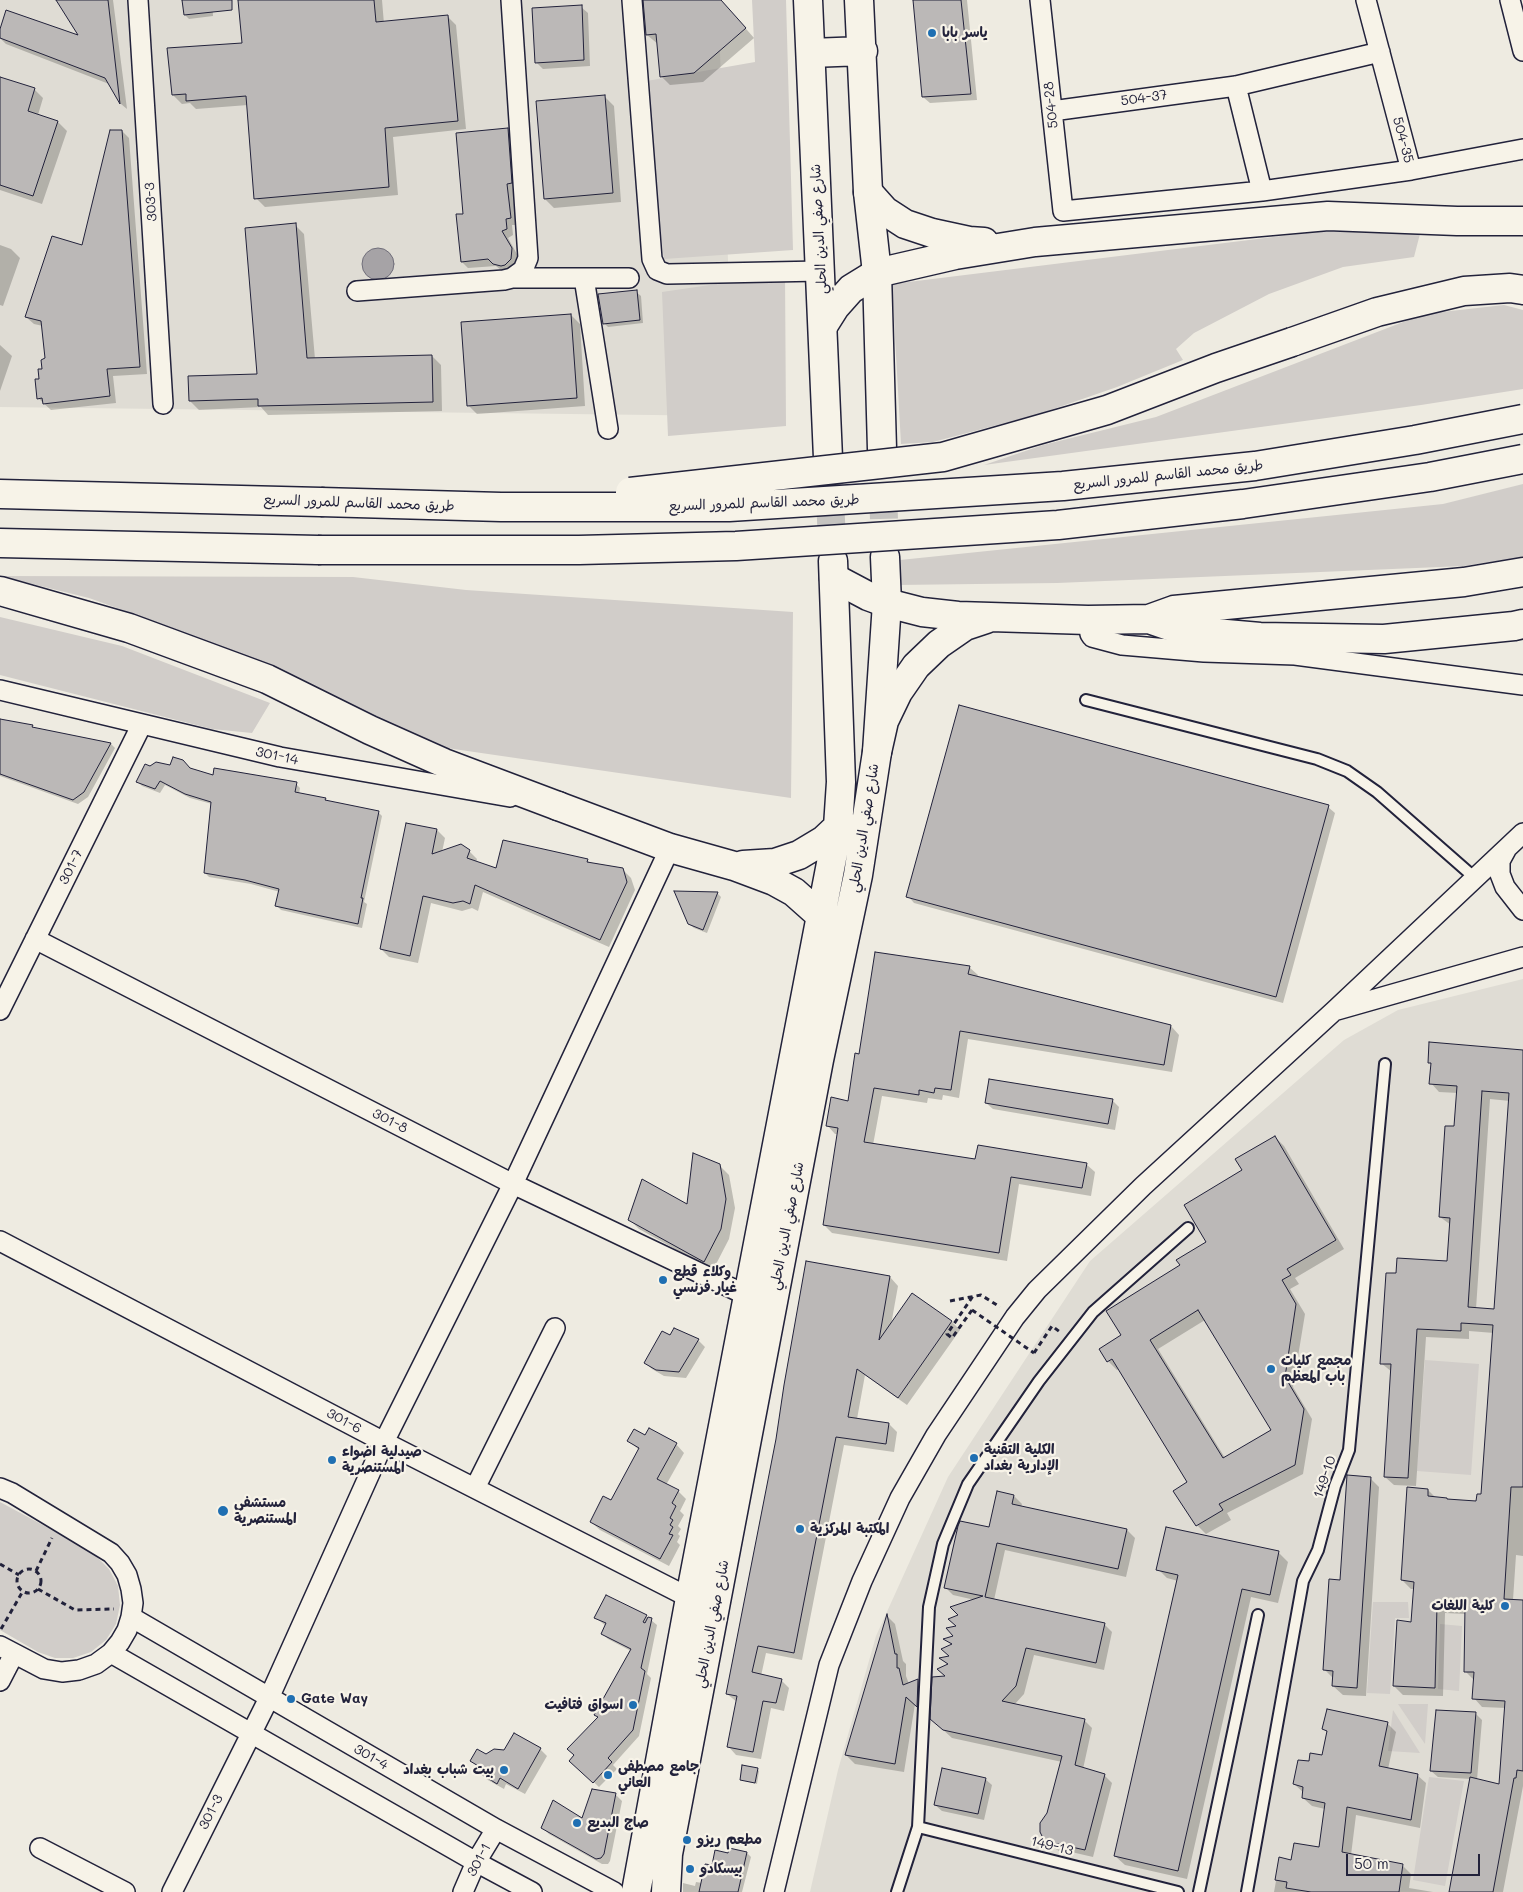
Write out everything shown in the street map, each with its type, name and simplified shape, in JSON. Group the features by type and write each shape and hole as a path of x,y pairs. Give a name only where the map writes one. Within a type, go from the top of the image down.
{"main road":[{"name":"شارع صفي الدين الحلي","path":"808,0 828,458"},
{"path":"859,0 863,51 868,192 877,273 882,449"},
{"path":"811,53 863,51"},
{"path":"868,192 885,211 905,224 932,233 969,241 1035,242"},
{"path":"823,326 835,307 851,289 877,273 955,255 1035,242 1328,216 1457,221 1523,221"},
{"path":"501,507 943,456 1107,410 1216,368 1377,312 1464,290 1510,288 1523,290"},
{"name":"طريق محمد القاسم للمرور السريع","path":"0,494 501,507 729,507 1063,486 1255,466 1415,440 1523,419"},
{"path":"0,543 318,550 579,550 736,546 1058,526 1242,504 1430,477 1523,459"},
{"name":"شارع صفي الدين الحلي","path":"666,1892 670,1844 819,1060 858,875 877,752 887,603 885,557"},
{"name":"شارع صفي الدين الحلي","path":"636,1892 690,1598 838,827 841,782 833,570 868,596 887,603"},
{"path":"1148,620 1174,610 1464,582 1523,572"},
{"path":"0,591 129,628 267,679 370,730 444,763 670,848 734,866 774,881 794,892 820,916"},
{"path":"887,603 922,612 958,616 1148,620 1181,630 1260,637 1384,640 1523,624"},
{"path":"734,866 775,863 799,855 824,840 838,827 857,800 877,752 888,714 898,692 916,666 939,644 965,626 995,616"}],"street":[{"name":"303-3","path":"138,0 164,404"},
{"path":"511,0 528,258 523,270 512,278"},
{"path":"632,0 652,259 657,270 667,274 821,271"},
{"name":"504-28","path":"1040,0 1063,211 1262,191"},
{"name":"504-35","path":"1366,0 1411,170 1523,149"},
{"path":"1510,0 1523,51"},
{"name":"504-37","path":"1052,111 1236,86 1380,52"},
{"path":"1236,86 1262,191 1411,170"},
{"path":"357,291 512,278 630,278"},
{"path":"584,278 608,428"},
{"path":"1088,620 1092,637 1122,645 1204,652 1295,654 1523,685"},
{"name":"301-14","path":"0,690 280,757 558,806"},
{"name":"301-7","path":"0,1010 142,724"},
{"path":"774,1892 830,1665 862,1581 900,1498 932,1443 1015,1317 1037,1290 1143,1186 1334,1011 1523,833"},
{"name":"301-3","path":"172,1892 269,1698 384,1442 513,1184 670,848"},
{"path":"1507,848 1500,861 1500,874 1505,887 1523,910"},
{"name":"301-8","path":"35,939 513,1184 748,1296"},
{"path":"1334,1011 1523,957"},
{"name":"301-6","path":"0,1241 384,1442 690,1598"},
{"path":"475,1488 555,1328"},
{"path":"0,1488 12,1492 111,1553 127,1575 131,1589 131,1612 127,1630 111,1653 96,1664 79,1670 62,1672 44,1669 7,1650 0,1681"},
{"name":"301-4","path":"131,1612 269,1698 496,1829 614,1892"},
{"path":"111,1653 476,1862 532,1892"},
{"name":"301-1","path":"463,1892 476,1862 496,1829"},
{"path":"40,1848 125,1892"}],"lane":[{"path":"1086,700 1317,759 1347,771 1377,792 1475,878"},
{"name":"149-10","path":"1247,1892 1303,1581 1318,1550 1334,1486 1349,1450 1385,1064"},
{"path":"897,1892 918,1827 929,1607 943,1544 968,1484 1039,1381 1093,1312 1188,1228"},
{"path":"1199,1892 1258,1615"},
{"name":"149-13","path":"918,1827 1178,1892"}],"path":[{"path":"950,1301 981,1295 1015,1317"},
{"path":"973,1296 947,1334 952,1338 972,1310 1034,1353 1052,1326"},
{"path":"36,1571 61,1521"},
{"path":"0,1564 19,1575"},
{"path":"27,1569 36,1571 41,1579 38,1589 30,1592 23,1590 18,1582 19,1575 27,1569"},
{"path":"38,1589 75,1610 131,1612"},
{"path":"0,1632 23,1590"}],"shaded area":[{"path":"0,0 718,0 734,416 0,407"},
{"path":"752,0 786,0 793,250 664,259 641,82 755,62"},
{"path":"1421,230 1414,257 1343,267 1269,294 1194,333 1176,349 1183,360 1117,387 1039,414 933,442 901,444 892,284 1314,232"},
{"path":"378,248 384,249 389,253 393,258 393,270 389,275 384,279 378,280 372,279 367,275 363,270 362,264 363,258 367,253 372,249"},
{"path":"785,274 786,426 668,436 662,292"},
{"path":"1504,305 1523,310 1523,389 1421,405 984,465 1043,445 1156,417 1424,314"},
{"path":"1523,484 1523,557 1464,566 1057,583 896,585 900,560 1443,504"},
{"path":"0,576 353,577 466,590 793,612 791,798 433,746 377,717 258,662 173,628 89,598"},
{"path":"0,617 122,646 270,703 252,733 212,729 0,675"},
{"name":"مجمع كليات باب المعظم","path":"1523,979 1523,1892 810,1892 838,1770 876,1636 948,1477 1090,1261 1344,1040 1398,1010"},
{"path":"1425,1360 1479,1364 1471,1475 1417,1471"},
{"path":"0,1502 80,1545 96,1556 109,1569 118,1586 120,1605 116,1624 106,1640 91,1652 73,1658 55,1658 38,1652 0,1630"},
{"path":"1373,1602 1408,1602 1409,1618 1395,1618 1390,1694 1367,1693"},
{"path":"1440,1624 1462,1626 1459,1691 1438,1689"},
{"path":"1398,1704 1428,1704 1425,1744"},
{"path":"1393,1710 1420,1753 1388,1751"},
{"path":"1429,1777 1464,1781 1445,1886 1413,1880"}],"building":[{"path":"56,0 108,0 120,104 105,78 0,38 0,29 6,10 78,35"},
{"path":"182,0 232,0 232,10 184,15"},
{"path":"238,0 374,0 376,22 448,15 458,121 385,128 389,187 254,199 246,96 186,101 186,94 172,95 167,48 242,43"},
{"path":"643,0 721,0 746,28 694,73 660,77 656,34 646,35"},
{"path":"913,0 961,0 971,94 922,97"},
{"path":"582,5 584,60 535,63 532,8"},
{"path":"0,77 35,88 28,111 58,121 33,196 0,185"},
{"path":"605,95 613,193 544,199 536,101"},
{"path":"508,128 512,183 507,184 511,218 506,219 507,229 502,231 512,248 511,259 501,266 493,264 488,259 461,262 456,214 463,214 456,133"},
{"path":"110,130 122,130 140,367 107,369 110,396 43,404 42,398 37,399 35,379 39,379 38,369 42,369 41,360 45,358 41,321 25,317 52,236 82,245"},
{"path":"296,223 307,358 432,355 433,402 258,406 258,399 189,401 188,376 257,374 245,228"},
{"path":"637,290 640,320 603,324 598,294"},
{"path":"571,314 577,398 467,406 461,322"},
{"path":"959,705 1329,805 1276,997 906,897"},
{"path":"0,719 111,743 84,792 73,800 0,774"},
{"path":"173,757 183,760 190,768 213,775 214,768 297,782 295,792 379,811 361,898 363,898 358,924 275,906 279,889 245,880 204,873 211,802 185,794 160,781 155,789 136,782 145,764 150,766 156,762 170,765"},
{"path":"406,823 437,829 432,854 461,844 470,850 467,858 496,868 503,840 588,859 587,862 623,868 627,882 600,940 475,885 470,904 463,901 453,903 423,896 410,956 380,949"},
{"path":"674,891 718,892 703,930 688,924"},
{"path":"875,952 970,966 968,974 1171,1025 1164,1065 960,1031 951,1090 935,1088 934,1093 919,1090 919,1095 874,1088 864,1142 975,1159 978,1145 1087,1163 1082,1188 1011,1177 999,1253 823,1225 838,1128 826,1126 831,1097 848,1101 855,1053 859,1054"},
{"path":"1429,1042 1523,1050 1523,1487 1511,1487 1504,1599 1523,1600 1523,1771 1517,1770 1516,1778 1514,1778 1493,1892 1449,1892 1470,1777 1499,1784 1505,1701 1472,1699 1474,1672 1464,1672 1465,1606 1437,1605 1435,1688 1393,1686 1397,1620 1411,1622 1414,1582 1401,1580 1407,1487 1428,1489 1428,1496 1447,1499 1476,1501 1477,1494 1481,1494 1493,1325 1461,1323 1461,1331 1417,1329 1408,1478 1384,1477 1391,1364 1380,1364 1386,1273 1396,1273 1397,1258 1447,1261 1450,1218 1439,1217 1445,1126 1454,1126 1457,1086 1429,1084 1431,1063 1428,1063","holes":["1482,1091 1509,1093 1494,1309 1468,1307"]},
{"path":"989,1079 1113,1099 1108,1124 985,1103"},
{"path":"1275,1136 1336,1240 1287,1269 1291,1275 1282,1280 1296,1304 1285,1377 1304,1409 1295,1465 1219,1504 1223,1510 1196,1526 1173,1491 1187,1482 1112,1359 1107,1362 1099,1349 1121,1335 1106,1311 1180,1265 1176,1260 1206,1242 1184,1205 1242,1170 1235,1159","holes":["1198,1310 1271,1430 1223,1458 1150,1340"]},
{"path":"693,1153 720,1164 726,1199 721,1229 704,1262 628,1220 642,1179 687,1204"},
{"path":"806,1261 890,1276 879,1340 912,1293 952,1321 898,1398 857,1369 848,1417 889,1423 886,1444 836,1437 794,1653 758,1646 752,1672 782,1679 776,1703 763,1701 753,1752 727,1747 737,1696 726,1694 776,1439"},
{"path":"674,1328 699,1339 679,1372 656,1370 644,1363 662,1331 670,1335"},
{"path":"649,1428 677,1443 657,1479 679,1490 672,1503 676,1506 670,1518 673,1520 670,1525 673,1527 669,1534 673,1535 660,1559 590,1522 603,1496 611,1500 639,1448 627,1441 634,1429 645,1435"},
{"path":"1347,1475 1371,1477 1357,1688 1332,1686 1333,1671 1323,1670 1329,1579 1340,1580"},
{"path":"997,1491 1014,1495 1012,1504 1127,1529 1118,1569 997,1543 985,1597 1105,1623 1096,1663 1026,1648 1016,1686 1002,1701 1085,1719 1075,1765 1105,1774 1085,1850 1052,1844 1044,1840 1040,1832 1040,1823 1047,1813 1062,1756 943,1730 930,1719 932,1677 945,1676 937,1669 948,1664 939,1658 949,1656 941,1649 952,1644 943,1639 953,1636 946,1628 956,1626 948,1619 958,1615 950,1607 983,1596 944,1588 958,1526 960,1521 989,1527"},
{"path":"1166,1527 1279,1551 1270,1595 1242,1589 1178,1871 1114,1856 1178,1575 1156,1570"},
{"path":"606,1595 647,1615 643,1622 645,1623 648,1617 652,1618 641,1668 645,1671 633,1730 608,1758 612,1762 593,1783 569,1761 574,1755 567,1749 598,1717 594,1715 631,1649 601,1634 606,1623 594,1618"},
{"path":"887,1614 895,1654 897,1654 897,1668 899,1668 903,1685 918,1679 917,1707 906,1697 895,1764 845,1755"},
{"path":"1327,1709 1388,1722 1379,1766 1418,1774 1411,1820 1347,1807 1342,1852 1403,1864 1399,1892 1311,1892 1286,1888 1287,1882 1275,1880 1279,1857 1291,1860 1294,1843 1319,1847 1325,1803 1302,1798 1303,1787 1293,1784 1298,1760 1309,1761 1310,1753 1322,1755 1327,1731 1322,1729"},
{"path":"1436,1710 1476,1712 1471,1773 1430,1771"},
{"path":"514,1733 541,1748 518,1789 500,1778 497,1784 478,1772 480,1767 470,1761 477,1749 486,1754 494,1749 504,1750"},
{"path":"742,1765 758,1768 755,1783 740,1780"},
{"path":"942,1768 986,1778 978,1814 934,1805"},
{"name":"صاج البديع","path":"592,1789 616,1793 604,1854 601,1858 596,1859 541,1828 553,1800 582,1818"},
{"path":"729,1848 747,1852 738,1892 699,1892 705,1864 712,1865 715,1850 728,1853"}],"tunnel":[{"path":"882,449 885,557"},
{"path":"828,458 833,561"}],"place":[{"name":"ياسر بابا","path":"932,33"},
{"name":"وكلاء قطع غيار فرنسي","path":"663,1280"},
{"name":"مجمع كليات باب المعظم","path":"1271,1369"},
{"name":"الكلية التقنية الإدارية بغداد","path":"974,1458"},
{"name":"صيدلية اضواء المستنصرية","path":"332,1460"},
{"name":"مستشفى المستنصرية","path":"223,1511"},
{"name":"المكتبة المركزية","path":"800,1529"},
{"name":"كلية اللغات","path":"1505,1606"},
{"name":"Gate Way","path":"291,1699"},
{"name":"اسواق فتافيت","path":"633,1705"},
{"name":"بيت شباب بغداد","path":"504,1770"},
{"name":"جامع مصطفى العاني","path":"608,1775"},
{"name":"صاج البديع","path":"577,1823"},
{"name":"مطعم ريزو","path":"687,1840"},
{"name":"بيسكادو","path":"690,1869"}]}
